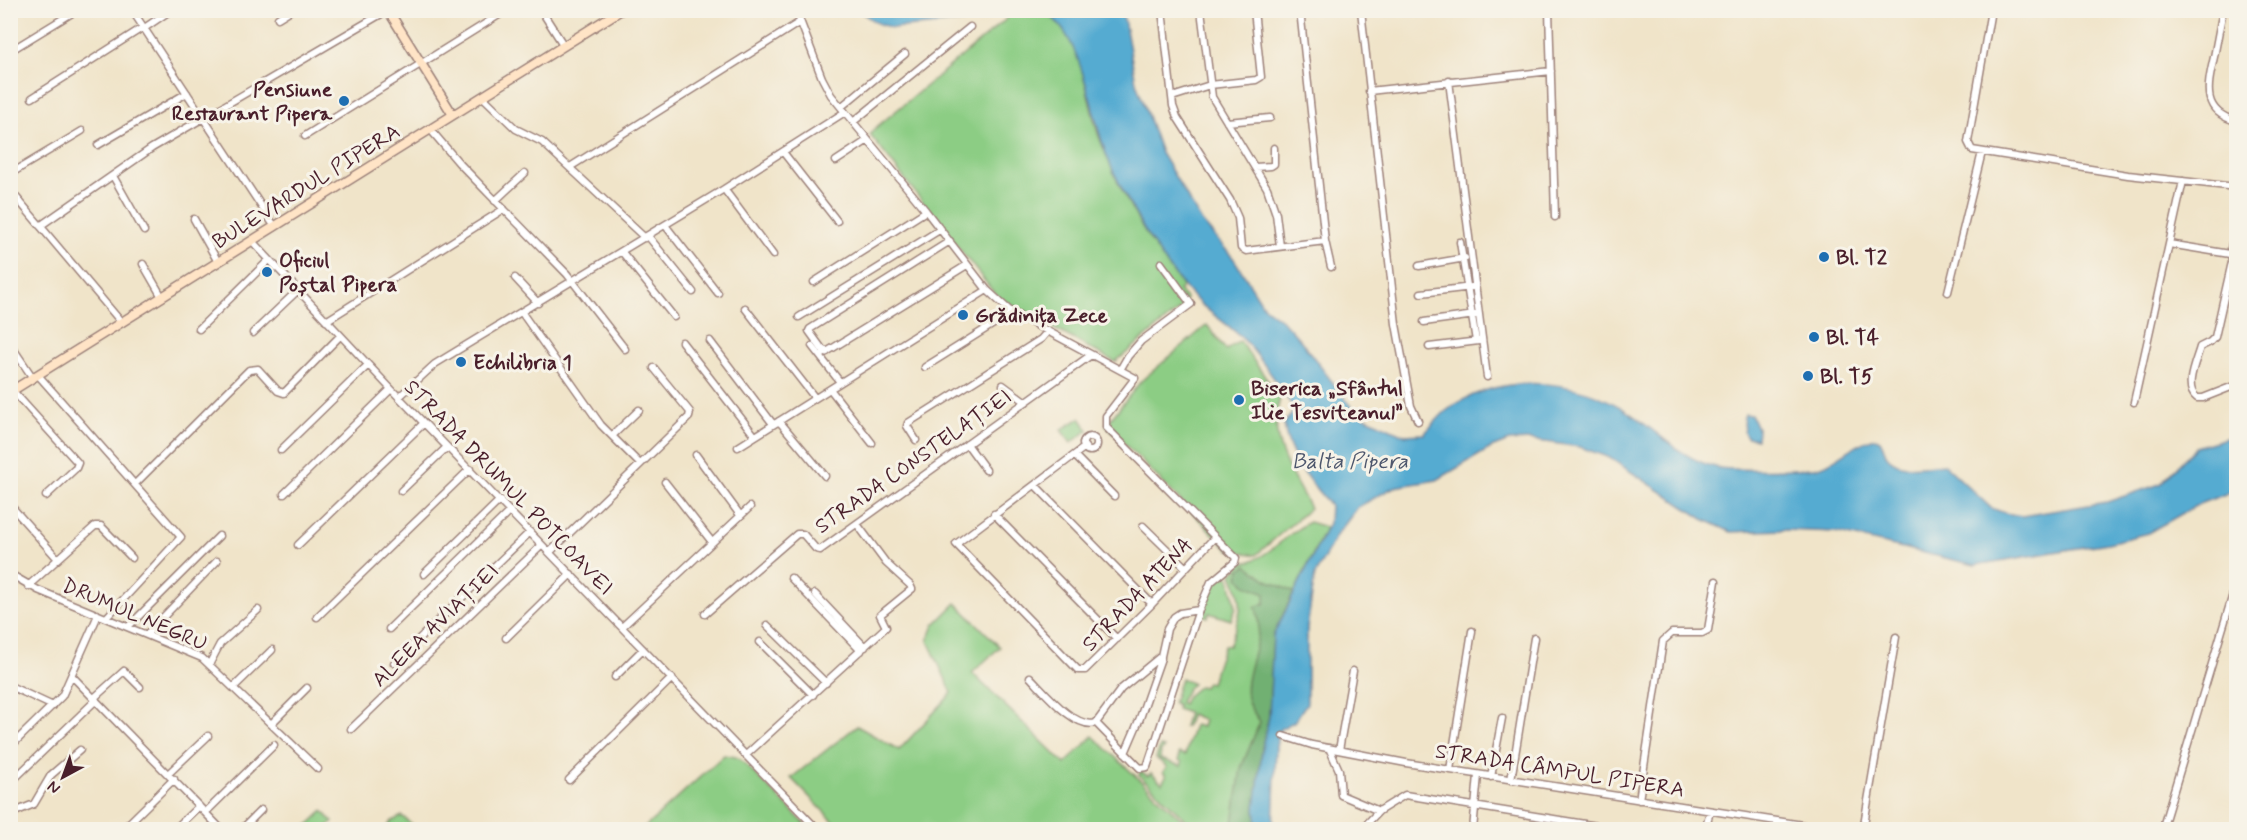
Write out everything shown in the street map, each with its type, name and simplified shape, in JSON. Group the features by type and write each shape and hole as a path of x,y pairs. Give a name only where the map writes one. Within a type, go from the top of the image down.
{"main road":[{"path":"388,10 453,115"},
{"name":"BULEVARDUL PIPERA","path":"12,392 621,10"}],"street":[{"path":"10,51 77,10"},
{"path":"132,10 275,227"},
{"path":"32,98 171,10"},
{"path":"278,18 291,10"},
{"path":"40,226 152,148 388,10"},
{"path":"305,136 507,10"},
{"path":"541,10 564,46"},
{"path":"796,10 822,78 843,110 941,229 987,290 1010,311 1138,380 1106,416 1106,428 1236,560 1211,582 1199,610 1147,767 1140,768 1096,723"},
{"path":"1162,10 1172,96 1177,117 1234,209 1238,218 1241,248 1246,251 1325,242"},
{"path":"1201,10 1212,97 1255,167 1271,200 1280,246"},
{"path":"1172,96 1210,85 1256,80 1261,77 1254,10"},
{"path":"1300,10 1325,242 1331,267"},
{"path":"1360,10 1396,324 1411,406 1418,421"},
{"path":"1549,10 1555,217"},
{"path":"1991,10 1968,142 1972,150 2128,175 2236,187"},
{"path":"2223,10 2208,89 2212,105 2217,112 2236,121"},
{"path":"570,167 800,22"},
{"path":"853,122 970,27"},
{"path":"399,397 435,364 783,153 843,110 905,54"},
{"path":"1369,91 1551,71"},
{"path":"1449,81 1475,286 1479,341 1487,377"},
{"path":"98,145 188,93"},
{"path":"483,97 516,129 537,138 647,237 693,292"},
{"path":"1227,122 1270,118"},
{"path":"430,129 573,282 625,349"},
{"path":"10,174 82,130"},
{"path":"836,161 868,140"},
{"path":"1255,167 1274,164 1274,148"},
{"path":"1948,292 1982,152"},
{"path":"783,153 837,221"},
{"path":"495,201 525,172"},
{"path":"113,176 144,231"},
{"path":"2134,402 2183,181"},
{"path":"724,189 773,255"},
{"path":"10,190 122,323"},
{"path":"326,321 504,209"},
{"path":"814,282 926,211"},
{"path":"194,219 218,262"},
{"path":"2236,224 2231,249 2234,255 2215,337 2200,347 2190,387 2191,393 2197,398 2203,398 2236,385"},
{"path":"665,225 718,293"},
{"path":"799,316 941,229"},
{"name":"STRADA DRUMUL POTCOAVEI","path":"252,241 268,261 340,336 818,830"},
{"path":"827,352 809,332 810,329 950,241"},
{"path":"1461,242 1468,287 1476,315"},
{"path":"2169,244 2234,255"},
{"path":"622,252 674,316"},
{"path":"1419,266 1471,257"},
{"path":"199,329 268,261"},
{"path":"1120,370 1141,341 1191,304 1190,299 1161,263"},
{"path":"143,264 162,297"},
{"path":"820,356 967,265"},
{"path":"514,278 538,303"},
{"path":"1421,293 1475,286"},
{"path":"738,447 987,290"},
{"path":"254,333 297,291"},
{"path":"745,308 815,398"},
{"path":"925,368 1010,311"},
{"path":"522,313 590,409 612,436 640,464"},
{"path":"1424,322 1476,315"},
{"path":"916,440 907,426 910,422 1041,339 1048,331"},
{"path":"135,484 249,370 258,369 278,391 284,393 340,336"},
{"path":"710,341 776,422 825,476"},
{"path":"1429,347 1479,341"},
{"path":"682,342 755,436"},
{"path":"10,344 35,377 181,537 106,618"},
{"path":"812,346 840,382"},
{"name":"STRADA CONSTELAȚIEI","path":"705,614 797,534 802,534 818,551 1091,355"},
{"path":"281,450 368,365"},
{"path":"550,552 690,415 690,412 654,368"},
{"path":"1003,386 1026,402"},
{"path":"830,388 872,443"},
{"path":"284,494 391,389"},
{"path":"12,392 78,463 76,468 46,496"},
{"path":"612,436 639,410"},
{"path":"298,545 424,423"},
{"path":"1106,428 1095,439 1091,437 1086,439 1084,447 1075,456 994,514 1117,639"},
{"path":"967,444 986,470"},
{"path":"401,491 447,447"},
{"path":"696,456 740,514"},
{"path":"1075,456 1114,496"},
{"path":"317,617 470,469"},
{"path":"665,483 712,542"},
{"path":"1035,485 1152,604"},
{"path":"424,574 500,500"},
{"path":"10,505 58,559"},
{"path":"622,627 750,507"},
{"path":"389,629 510,512"},
{"name":"STRADA ATENA","path":"994,514 956,544 1070,662 1082,671 1152,604 1214,538"},
{"path":"746,755 886,627 880,615 912,587 886,563 857,524"},
{"path":"28,586 98,525 104,528 132,558"},
{"path":"1143,526 1186,568"},
{"path":"394,663 530,532"},
{"path":"128,627 219,536"},
{"name":"ALEEA AVIAȚIEI","path":"351,729 542,545"},
{"path":"147,634 217,561"},
{"name":"DRUMUL NEGRU","path":"10,574 28,586 194,653 210,663 318,769"},
{"path":"506,638 571,574"},
{"path":"791,578 863,649"},
{"path":"1638,800 1663,641 1672,633 1702,633 1708,630 1716,581"},
{"path":"2162,830 2236,584"},
{"path":"815,594 863,649"},
{"path":"210,663 220,644 258,610"},
{"path":"1125,753 1140,718 1170,623 1180,613 1199,610"},
{"path":"11,744 62,696 98,615"},
{"path":"767,625 826,683"},
{"path":"1450,770 1472,631"},
{"path":"1863,830 1896,637"},
{"path":"1511,780 1534,638"},
{"path":"760,642 813,695"},
{"path":"615,677 643,648"},
{"path":"234,687 272,650"},
{"path":"1030,677 1066,713 1089,726 1096,723 1121,689 1161,656"},
{"path":"10,783 124,671 140,687"},
{"path":"1339,750 1353,671"},
{"path":"72,676 222,830"},
{"path":"569,780 672,678"},
{"path":"10,686 53,706"},
{"path":"272,723 307,688"},
{"path":"1491,777 1502,718"},
{"path":"168,774 208,736"},
{"name":"STRADA CÂMPUL PIPERA","path":"1283,736 1312,746 1478,775 1834,830"},
{"path":"206,812 274,745"},
{"path":"1329,748 1340,770 1341,795 1379,811"},
{"path":"10,814 34,804 51,775 80,750"},
{"path":"1473,830 1478,775"},
{"path":"122,830 174,779"},
{"path":"1361,830 1379,811 1405,795 1580,826 1622,830"},
{"path":"174,830 199,806"},
{"path":"241,830 261,810"},
{"path":"1705,830 1710,811"}],"green space":[{"path":"1034,10 1048,13 1063,28 1072,42 1100,139 1116,178 1158,252 1183,286 1179,291 1186,298 1184,306 1115,362 1002,300 870,135 873,130 1013,11"},
{"path":"1207,325 1226,350 1240,341 1280,398 1277,414 1279,442 1289,469 1310,508 1256,555 1229,550 1106,425 1141,381"},
{"path":"1080,418 1088,430 1071,443 1061,430"},
{"path":"1309,522 1326,527 1273,636 1269,717 1263,742 1255,808 1257,829 1196,829 1139,775 1140,771 1148,776 1151,773 1162,783 1166,776 1163,772 1167,767 1156,758 1160,747 1164,748 1160,759 1181,766 1179,753 1185,755 1194,725 1202,727 1204,720 1191,714 1186,727 1184,726 1188,713 1177,709 1178,705 1173,703 1181,678 1193,684 1180,702 1183,704 1187,696 1199,686 1204,687 1207,682 1211,683 1224,645 1229,646 1240,610 1239,594 1232,574 1242,563 1268,552"},
{"path":"1247,565 1267,580 1294,592 1273,636 1269,717 1263,742 1255,808 1257,829 1232,830 1241,768 1260,722 1249,705 1246,691 1259,630 1255,607 1265,603 1265,593 1246,585 1239,578 1240,570"},
{"path":"1223,575 1230,579 1236,607 1231,620 1209,613 1208,617 1202,615 1211,586"},
{"path":"956,603 1000,647 972,673 1065,764 1093,736 1192,829 841,829 791,778 857,726 899,750 952,693 928,641 934,625"},
{"path":"724,755 736,757 742,761 810,829 643,829"},
{"path":"323,811 333,822 324,829 304,829"},
{"path":"402,816 417,829 385,829 392,821"}],"water":[{"path":"859,11 1010,11 976,21 892,28 877,23"},
{"name":"Balta Pipera","path":"1043,11 1120,11 1124,19 1136,82 1161,153 1202,222 1234,259 1264,307 1284,322 1301,341 1356,413 1404,435 1424,434 1446,411 1467,398 1490,389 1538,384 1563,386 1587,392 1610,402 1631,414 1672,446 1694,459 1719,468 1802,469 1819,467 1861,443 1876,438 1880,440 1893,462 1914,467 1944,464 1991,508 2022,516 2107,502 2160,484 2196,447 2236,435 2236,490 2199,504 2148,533 2108,543 1975,565 1835,532 1783,530 1731,532 1703,519 1610,458 1580,447 1531,440 1509,441 1491,448 1437,480 1394,487 1358,507 1336,536 1315,575 1307,628 1307,703 1294,722 1280,729 1276,746 1273,829 1257,829 1255,808 1263,742 1269,717 1273,636 1329,523 1330,505 1294,457 1284,423 1292,414 1293,407 1245,341 1200,304 1187,290 1145,231 1111,166 1078,59 1069,39 1057,23"},
{"path":"1745,414 1751,415 1758,430 1757,439 1746,435 1743,423"}],"place":[{"name":"Pensiune Restaurant Pipera","path":"344,101"},
{"name":"Bl. T2","path":"1824,257"},
{"name":"Oficiul Poștal Pipera","path":"267,272"},
{"name":"Grădinița Zece","path":"963,315"},
{"name":"Bl. T4","path":"1814,337"},
{"name":"Echilibria 1","path":"461,362"},
{"name":"Bl. T5","path":"1808,376"},
{"name":"Biserica „Sfântul Ilie Tesviteanul”","path":"1239,400"}]}
